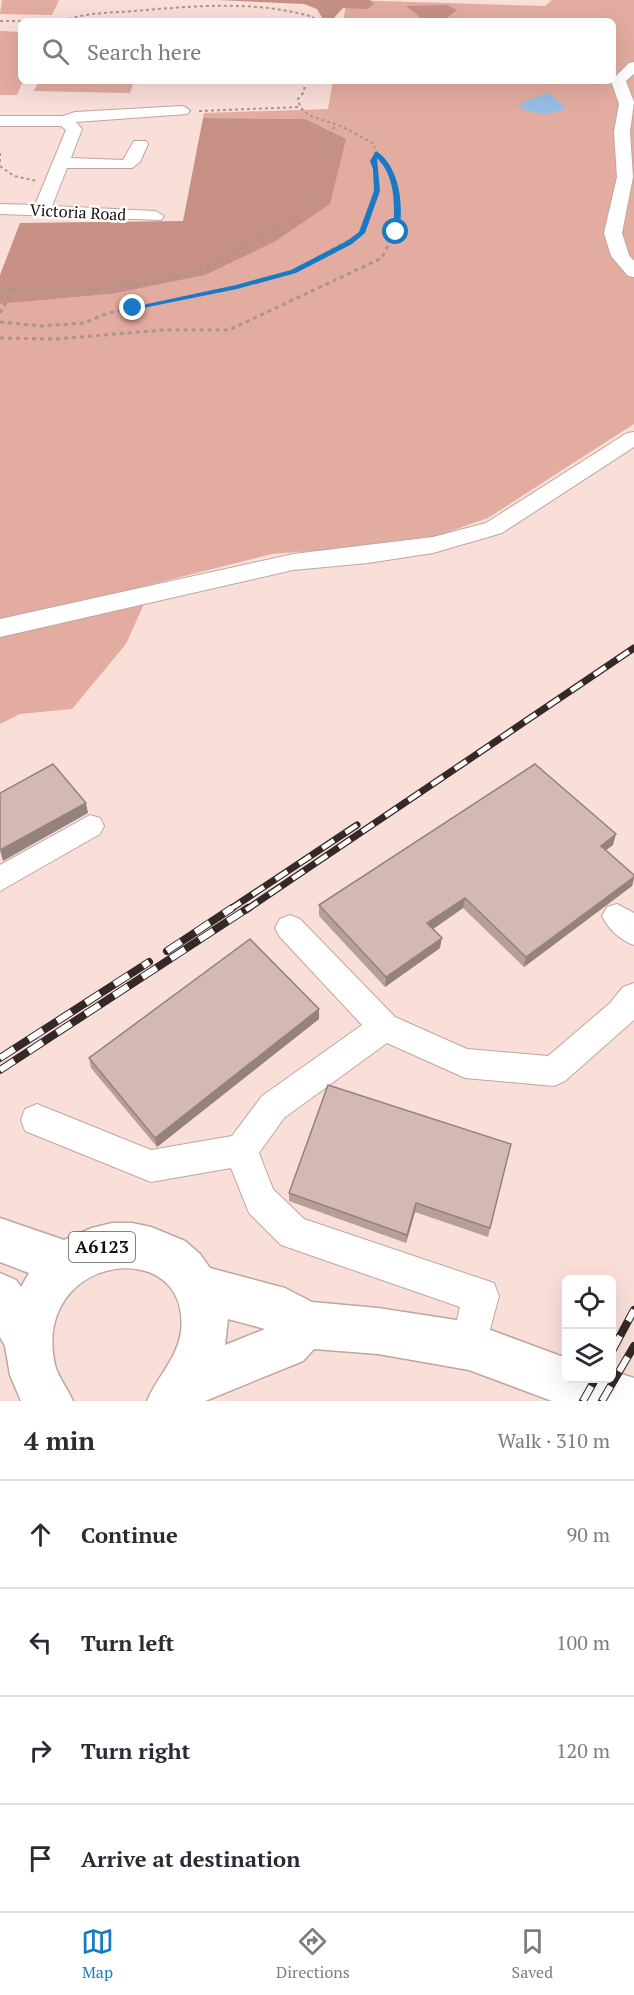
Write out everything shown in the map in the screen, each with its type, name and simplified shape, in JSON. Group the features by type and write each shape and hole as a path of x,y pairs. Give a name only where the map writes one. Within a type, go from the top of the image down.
{"main road":[{"name":"A6123","path":"0,1240 67,1264"},
{"name":"A6123","path":"49,1401 35,1378 29,1359 28,1338 32,1318 40,1299 67,1264 100,1248 137,1245 171,1259 196,1287 204,1325 202,1346 178,1393"},
{"path":"196,1287 285,1311 306,1325 389,1333 469,1346 568,1383 630,1401"},
{"name":"A6123","path":"0,1296 28,1338"},
{"name":"A6123","path":"178,1393 286,1344 306,1325"}],"street":[{"path":"634,66 618,80 627,104 622,132 625,177 613,233 620,256 634,272"},
{"path":"0,121 65,122 75,117 182,111"},
{"path":"42,210 74,129 65,122"},
{"path":"60,162 126,165 132,162 140,144"},
{"name":"Victoria Road","path":"0,209 155,216"},
{"path":"0,628 293,562 368,555 433,545 494,528 634,438"},
{"path":"0,879 90,826"},
{"path":"290,928 384,1027 465,1063 554,1071 621,1013 634,997"},
{"path":"37,1120 151,1166 241,1150 273,1107 384,1027"},
{"path":"241,1150 261,1201 293,1233 482,1296 469,1346"}],"path":[{"path":"70,18 81,13 197,4 281,8 303,11 313,18"},
{"path":"0,21 18,21"},
{"path":"0,338 57,339 164,330 229,330 289,304 347,273 382,258 396,232 398,201 387,164 376,153 374,144 336,124 308,115 300,107 297,99 304,92 305,84"},
{"path":"182,111 300,107"},
{"path":"0,289 83,290 122,285 184,274 224,260 251,240 289,224 314,200 331,133 336,124"},
{"path":"0,322 41,326 84,323 108,313 237,287 294,271 314,262 362,233 377,191 376,169 373,161 376,153"},
{"path":"0,154 0,164 14,176 52,182"},
{"path":"0,313 13,289"}],"shaded area":[{"path":"2,0 59,0 52,15 0,14"},
{"path":"218,0 370,0 374,4 367,9 343,8 334,18 322,18 317,9 304,4"},
{"path":"347,0 545,6 552,0 634,0 634,424 488,518 434,537 375,546 272,554 153,584 126,644 72,709 20,714 0,724 0,304 111,294 305,119 203,118 204,113 328,109 332,84 616,84 616,18 344,18"},
{"path":"447,5 457,10 448,18 419,18 406,6"},
{"path":"0,31 18,32 18,84 22,84 17,95 0,95"},
{"path":"38,84 133,84 130,93 34,91"},
{"path":"203,118 305,119 346,139 330,204 274,242 205,275 111,294 0,304 0,275 20,223 183,221"}],"water":[{"path":"549,93 566,108 561,111 542,113 529,111 519,106 520,103"}],"building":[{"path":"53,764 86,803 0,850 0,793"},
{"path":"535,764 616,834 601,846 634,877 526,957 465,898 427,923 442,938 386,977 319,905"},
{"path":"250,939 319,1009 155,1138 89,1058"},
{"path":"328,1085 511,1144 490,1228 416,1203 407,1235 289,1193"}],"railway":[{"path":"246,910 634,648"},
{"path":"229,910 357,825"},
{"path":"167,951 232,908"},
{"path":"0,1070 248,908"},
{"path":"0,1058 149,962"},
{"path":"616,1344 634,1310"},
{"path":"602,1401 634,1346"},
{"path":"583,1401 593,1383"}],"route":[{"path":"133,308 237,287 294,271 350,243 362,233 377,191 376,169 373,161 376,153 387,164 398,201 396,232"}]}
